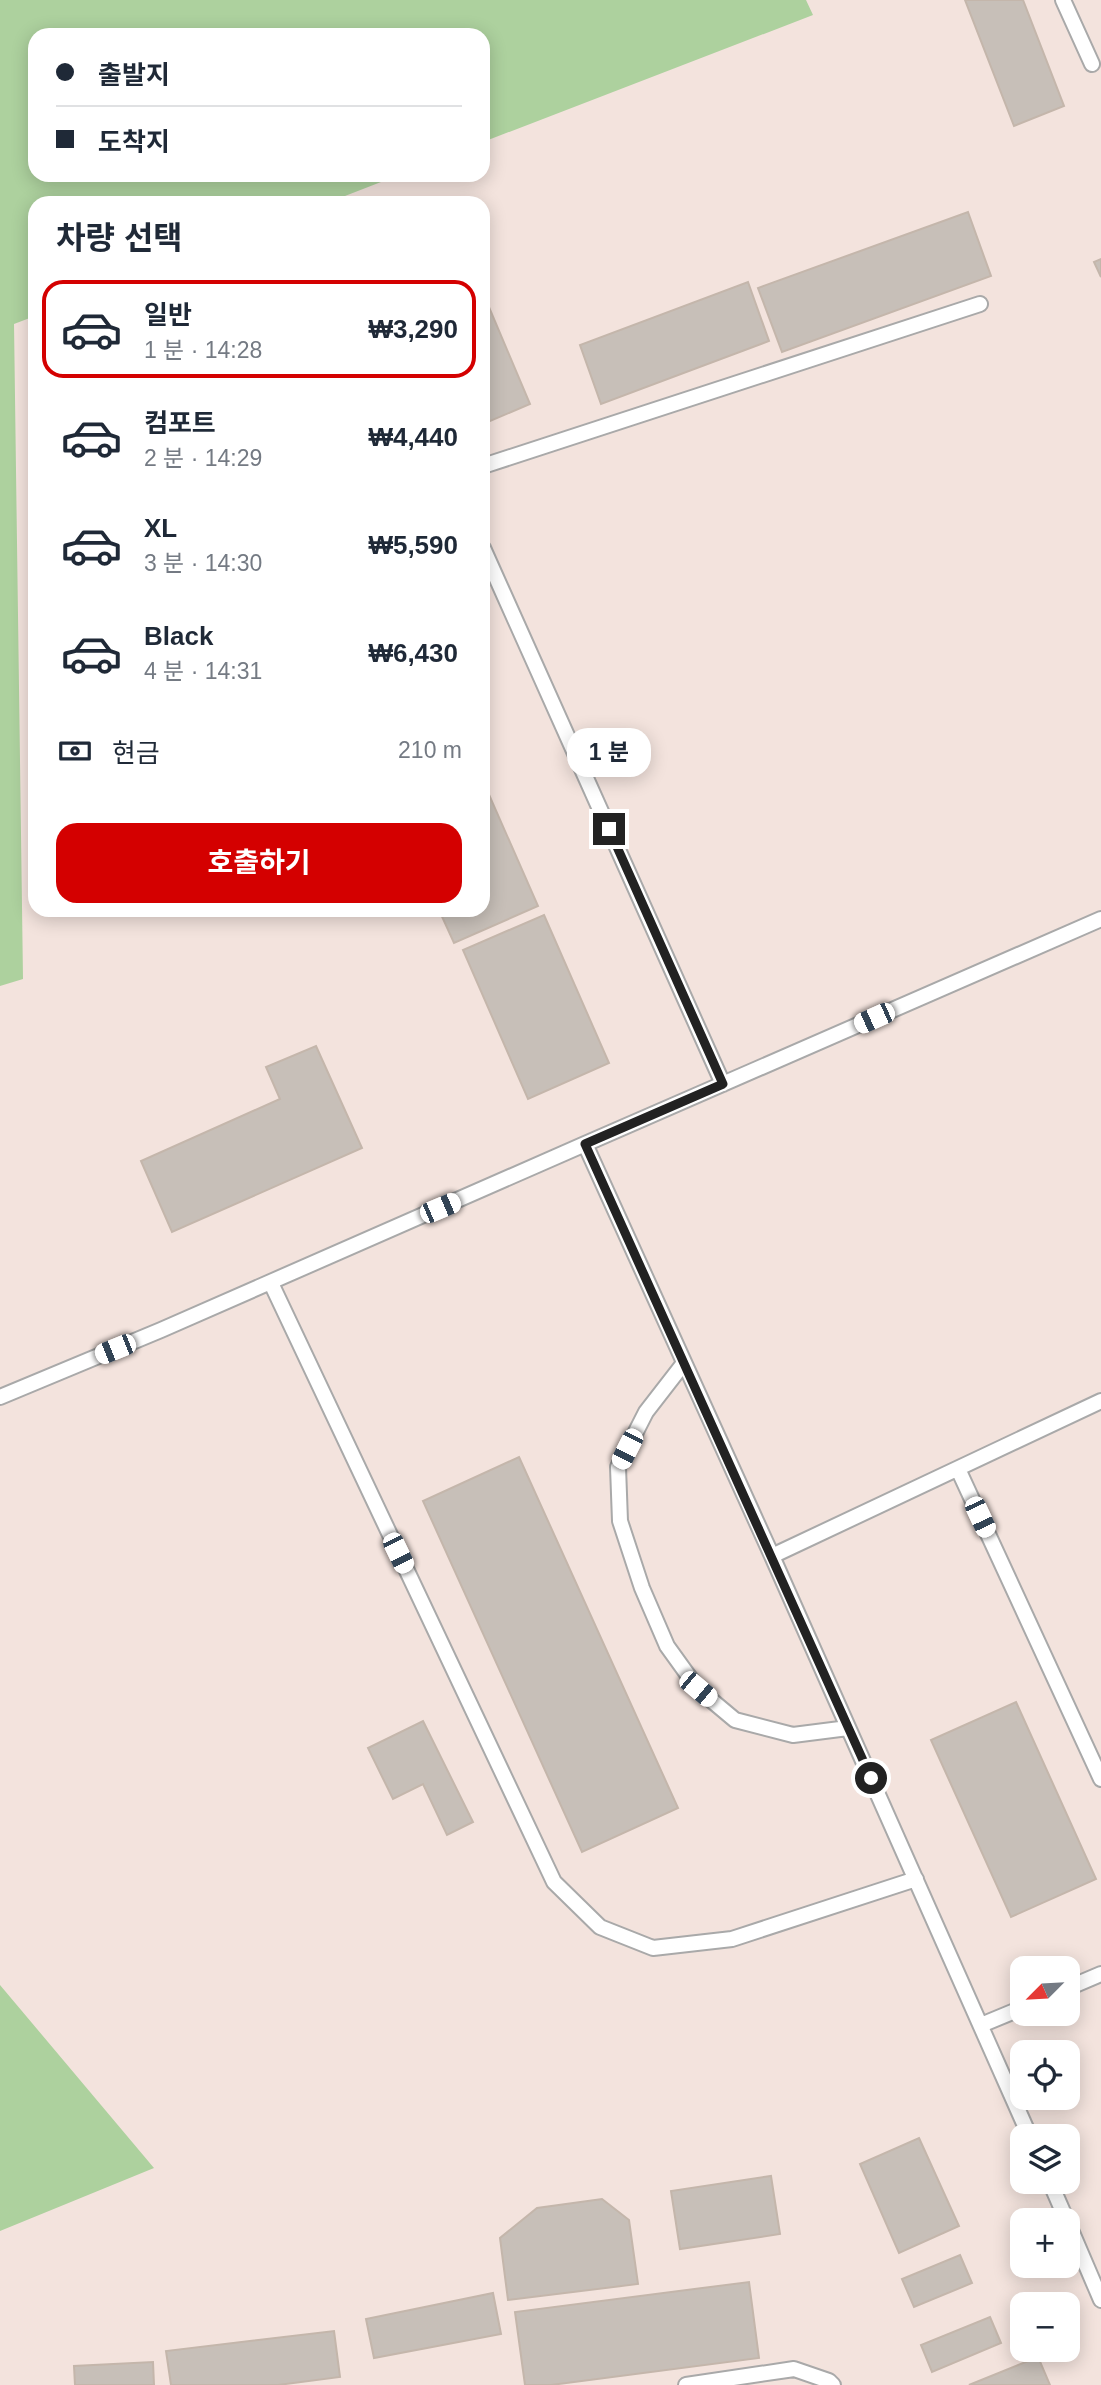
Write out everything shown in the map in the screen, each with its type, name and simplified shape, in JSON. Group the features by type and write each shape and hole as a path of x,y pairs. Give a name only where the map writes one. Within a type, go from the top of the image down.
{"lane":[{"path":"1063,0 1092,64"},
{"path":"490,464 980,304"},
{"path":"490,564 723,1084"},
{"path":"0,1397 271,1283 1101,919"},
{"path":"585,1144 772,1556 1024,2124"},
{"path":"271,1283 554,1882 600,1927 653,1948 732,1939 916,1880"},
{"path":"684,1363 646,1412 618,1467 620,1521 642,1588 667,1646 698,1689 735,1720 793,1735 848,1728"},
{"path":"772,1556 1101,1401"},
{"path":"958,1469 1101,1779"},
{"path":"1080,1983 1101,1974"},
{"path":"981,2025 1010,2013"},
{"path":"1080,2252 1101,2300"},
{"path":"686,2385 794,2369 829,2381 833,2385"}],"shaded area":[{"path":"0,0 1101,0 1101,2385 0,2385"}],"green space":[{"path":"0,0 806,0 813,15 490,139 490,28 28,28 28,182 381,182 345,196 28,196 28,319 14,324 23,979 0,986"},
{"path":"0,1985 154,2168 0,2231"}],"building":[{"path":"965,0 1023,0 1064,106 1014,126"},
{"path":"968,212 991,276 782,352 758,288"},
{"path":"1101,259 1101,277 1094,262"},
{"path":"748,282 769,341 601,404 580,345"},
{"path":"490,310 530,404 490,421"},
{"path":"490,797 538,906 454,943 442,917 490,917"},
{"path":"544,915 609,1063 528,1099 463,950"},
{"path":"316,1046 362,1148 172,1232 141,1161 280,1099 266,1067"},
{"path":"519,1457 678,1808 582,1852 423,1501"},
{"path":"1016,1702 1096,1879 1011,1917 931,1740"},
{"path":"423,1721 473,1822 447,1835 423,1784 393,1799 368,1748"},
{"path":"919,2138 959,2226 899,2253 860,2164"},
{"path":"771,2176 780,2234 680,2249 671,2191"},
{"path":"602,2199 629,2220 638,2284 508,2300 500,2238 537,2208"},
{"path":"960,2255 972,2283 914,2307 902,2279"},
{"path":"749,2282 759,2358 551,2385 525,2385 515,2312"},
{"path":"493,2293 501,2334 374,2358 366,2319"},
{"path":"990,2317 1001,2343 932,2372 921,2345"},
{"path":"334,2331 340,2377 278,2385 171,2385 166,2351"},
{"path":"153,2362 154,2385 75,2385 74,2366"},
{"path":"1026,2362 1040,2362 1050,2385 969,2385"}],"route":[{"path":"609,829 723,1084 585,1144 871,1778"}]}
